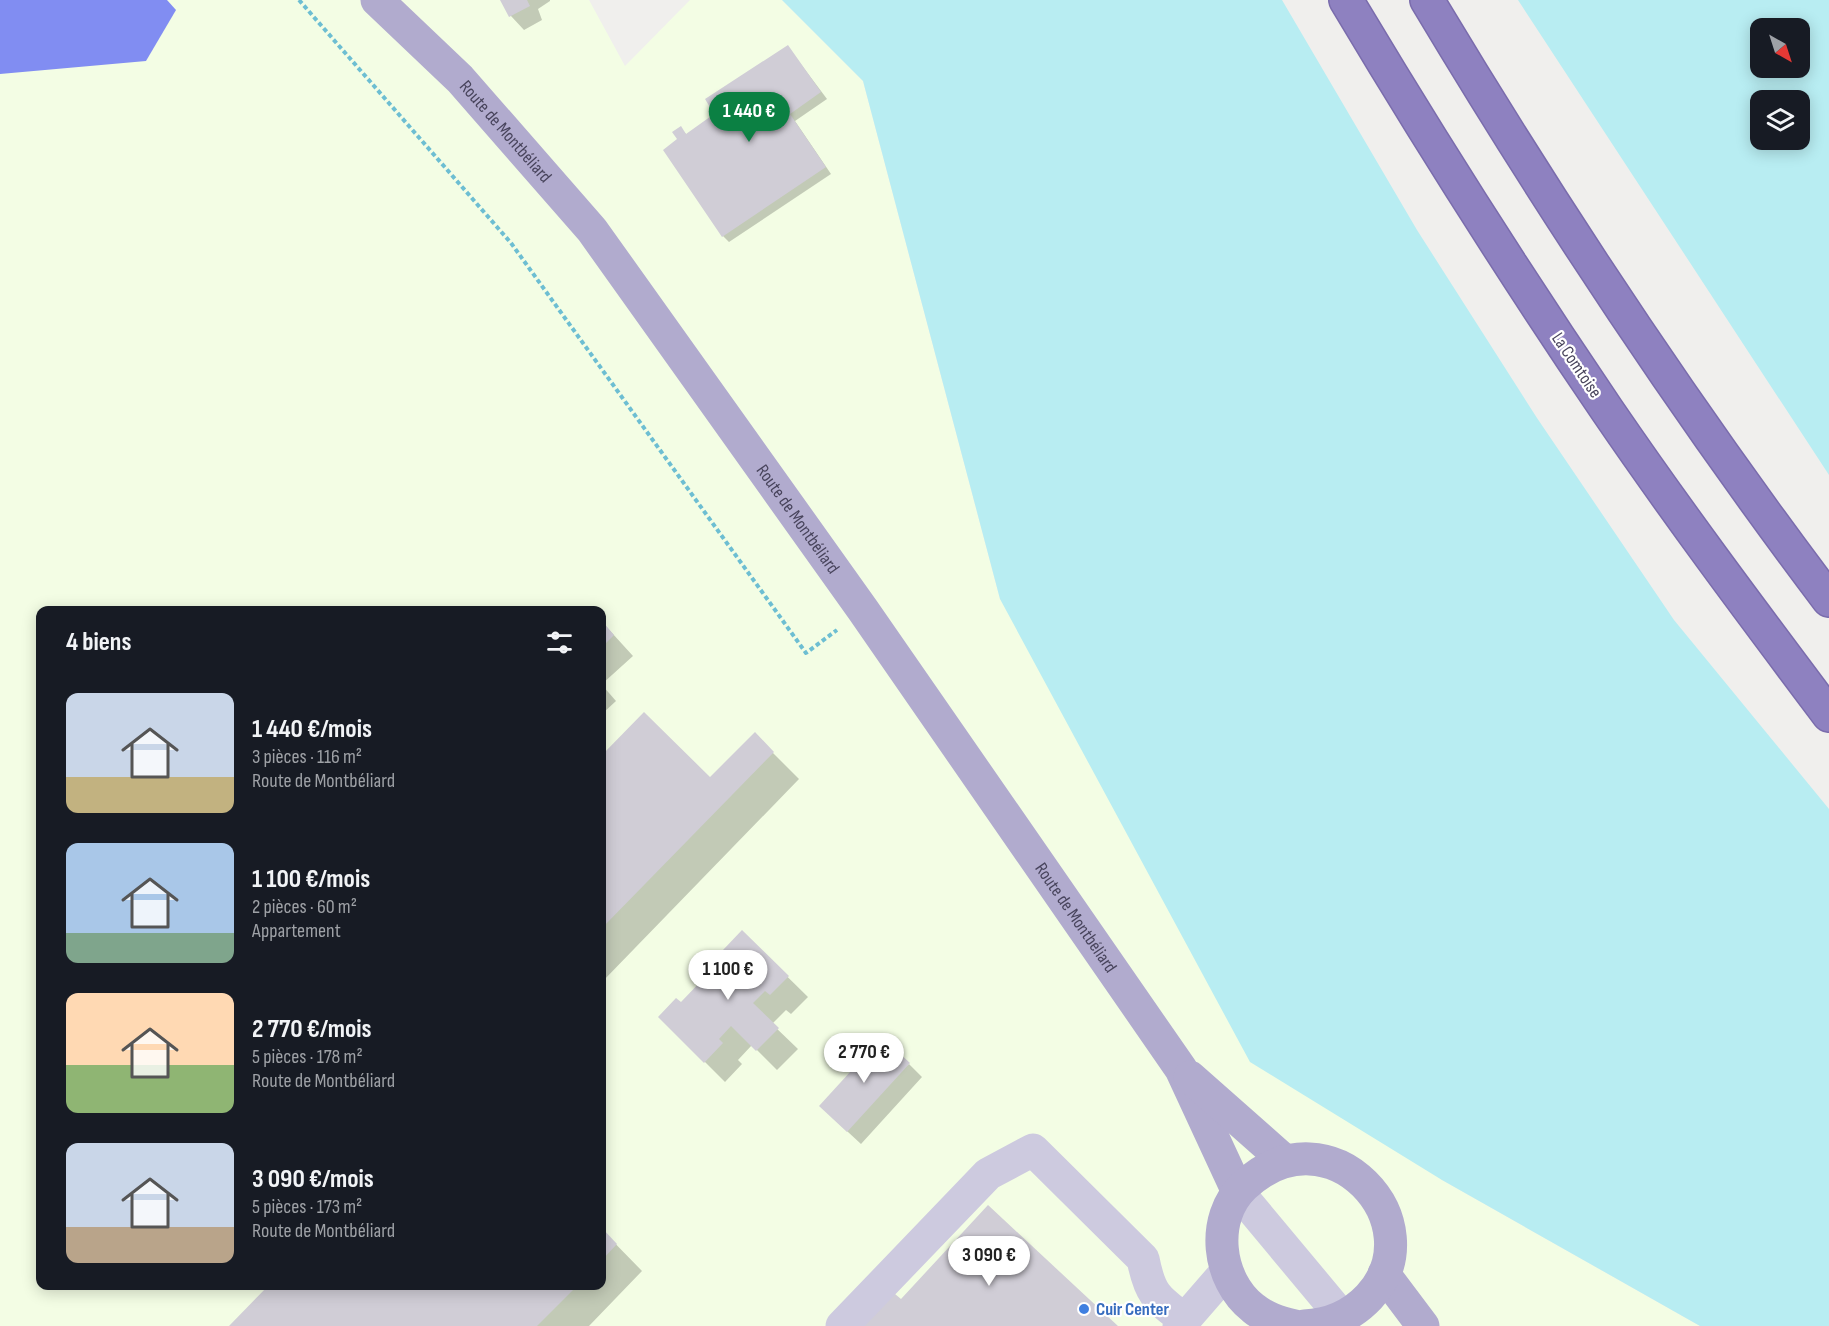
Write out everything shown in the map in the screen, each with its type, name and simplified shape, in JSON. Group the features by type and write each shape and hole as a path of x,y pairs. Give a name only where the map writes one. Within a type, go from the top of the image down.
{"highway":[{"name":"La Comtoise","path":"1346,0 1479,218 1608,412 1721,571 1829,715"},
{"path":"1427,0 1547,194 1650,350 1759,507 1829,600"}],"main road":[{"name":"Route de Montbéliard","path":"377,0 460,79 592,231 864,610 1181,1069 1238,1192"},
{"name":"Route de Montbéliard","path":"1181,1069 1286,1161"},
{"path":"1274,1324 1252,1308 1237,1292 1227,1272 1222,1245 1226,1217 1238,1192 1259,1172 1286,1161 1312,1159 1338,1165 1360,1178 1377,1198 1387,1223 1390,1249 1384,1274 1374,1292 1348,1322 1304,1326"},
{"path":"1384,1274 1423,1326"}],"lane":[{"path":"842,1326 987,1174 1033,1150 1143,1259 1147,1282 1159,1301 1182,1323 1227,1272"},
{"path":"1238,1192 1348,1322"}],"path":[{"path":"298,0 511,243 806,653 864,610"}],"shaded area":[{"path":"0,0 589,0 625,66 690,0 782,0 863,81 1000,599 1442,1180 1700,1326 0,1326"},
{"path":"782,0 1282,0 1417,230 1537,418 1674,620 1829,809 1829,1326 1700,1326 1442,1180 1250,1062 1000,599 863,81"},
{"path":"1518,0 1829,0 1829,475"}],"water":[{"path":"0,0 167,0 176,10 146,61 0,74"}],"building":[{"path":"500,0 527,0 530,6 509,17"},
{"path":"788,45 821,92 790,114 826,167 722,237 663,150 677,139 672,132 681,126 686,134 714,114 705,99"},
{"path":"606,626 614,635 606,643"},
{"path":"644,712 710,777 755,732 774,752 606,924 606,751"},
{"path":"742,930 789,976 770,995 765,991 753,1003 779,1028 756,1051 731,1026 719,1039 723,1043 704,1063 658,1017 676,998 681,1002 727,954 723,950"},
{"path":"882,1037 910,1063 847,1132 819,1106"},
{"path":"988,1205 1118,1326 855,1326 889,1289 901,1299"},
{"path":"606,1232 617,1244 606,1256"},
{"path":"264,1290 573,1290 537,1326 229,1326"}],"place":[{"name":"Cuir Center","path":"1084,1309"}]}
